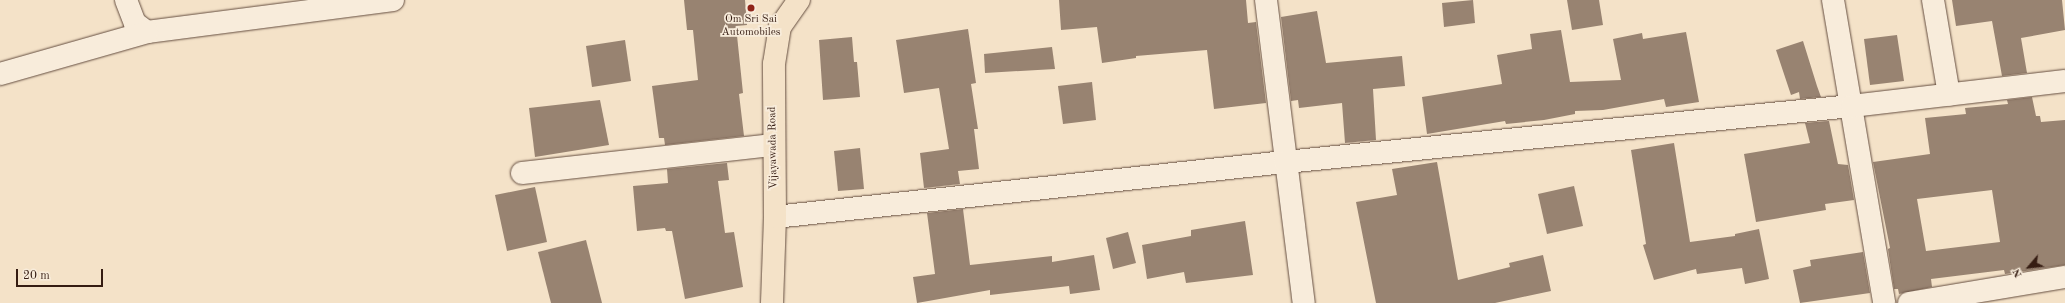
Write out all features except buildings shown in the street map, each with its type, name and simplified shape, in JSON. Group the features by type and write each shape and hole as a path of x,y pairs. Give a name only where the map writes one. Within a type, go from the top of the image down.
{"main road":[{"name":"Vijayawada Road","path":"772,303 775,217 773,145 774,64 780,27 799,0"}],"street":[{"path":"126,0 135,23 147,32"},
{"path":"0,74 147,32 393,0"},
{"path":"1266,0 1285,162 1304,303"},
{"path":"1834,0 1884,303"},
{"path":"1933,0 1950,95"},
{"path":"775,217 1285,162 1852,106 2065,81"},
{"path":"522,173 773,145"},
{"path":"1909,303 2065,277"}],"place":[{"name":"Om Sri Sai Automobiles","path":"751,8"}]}
